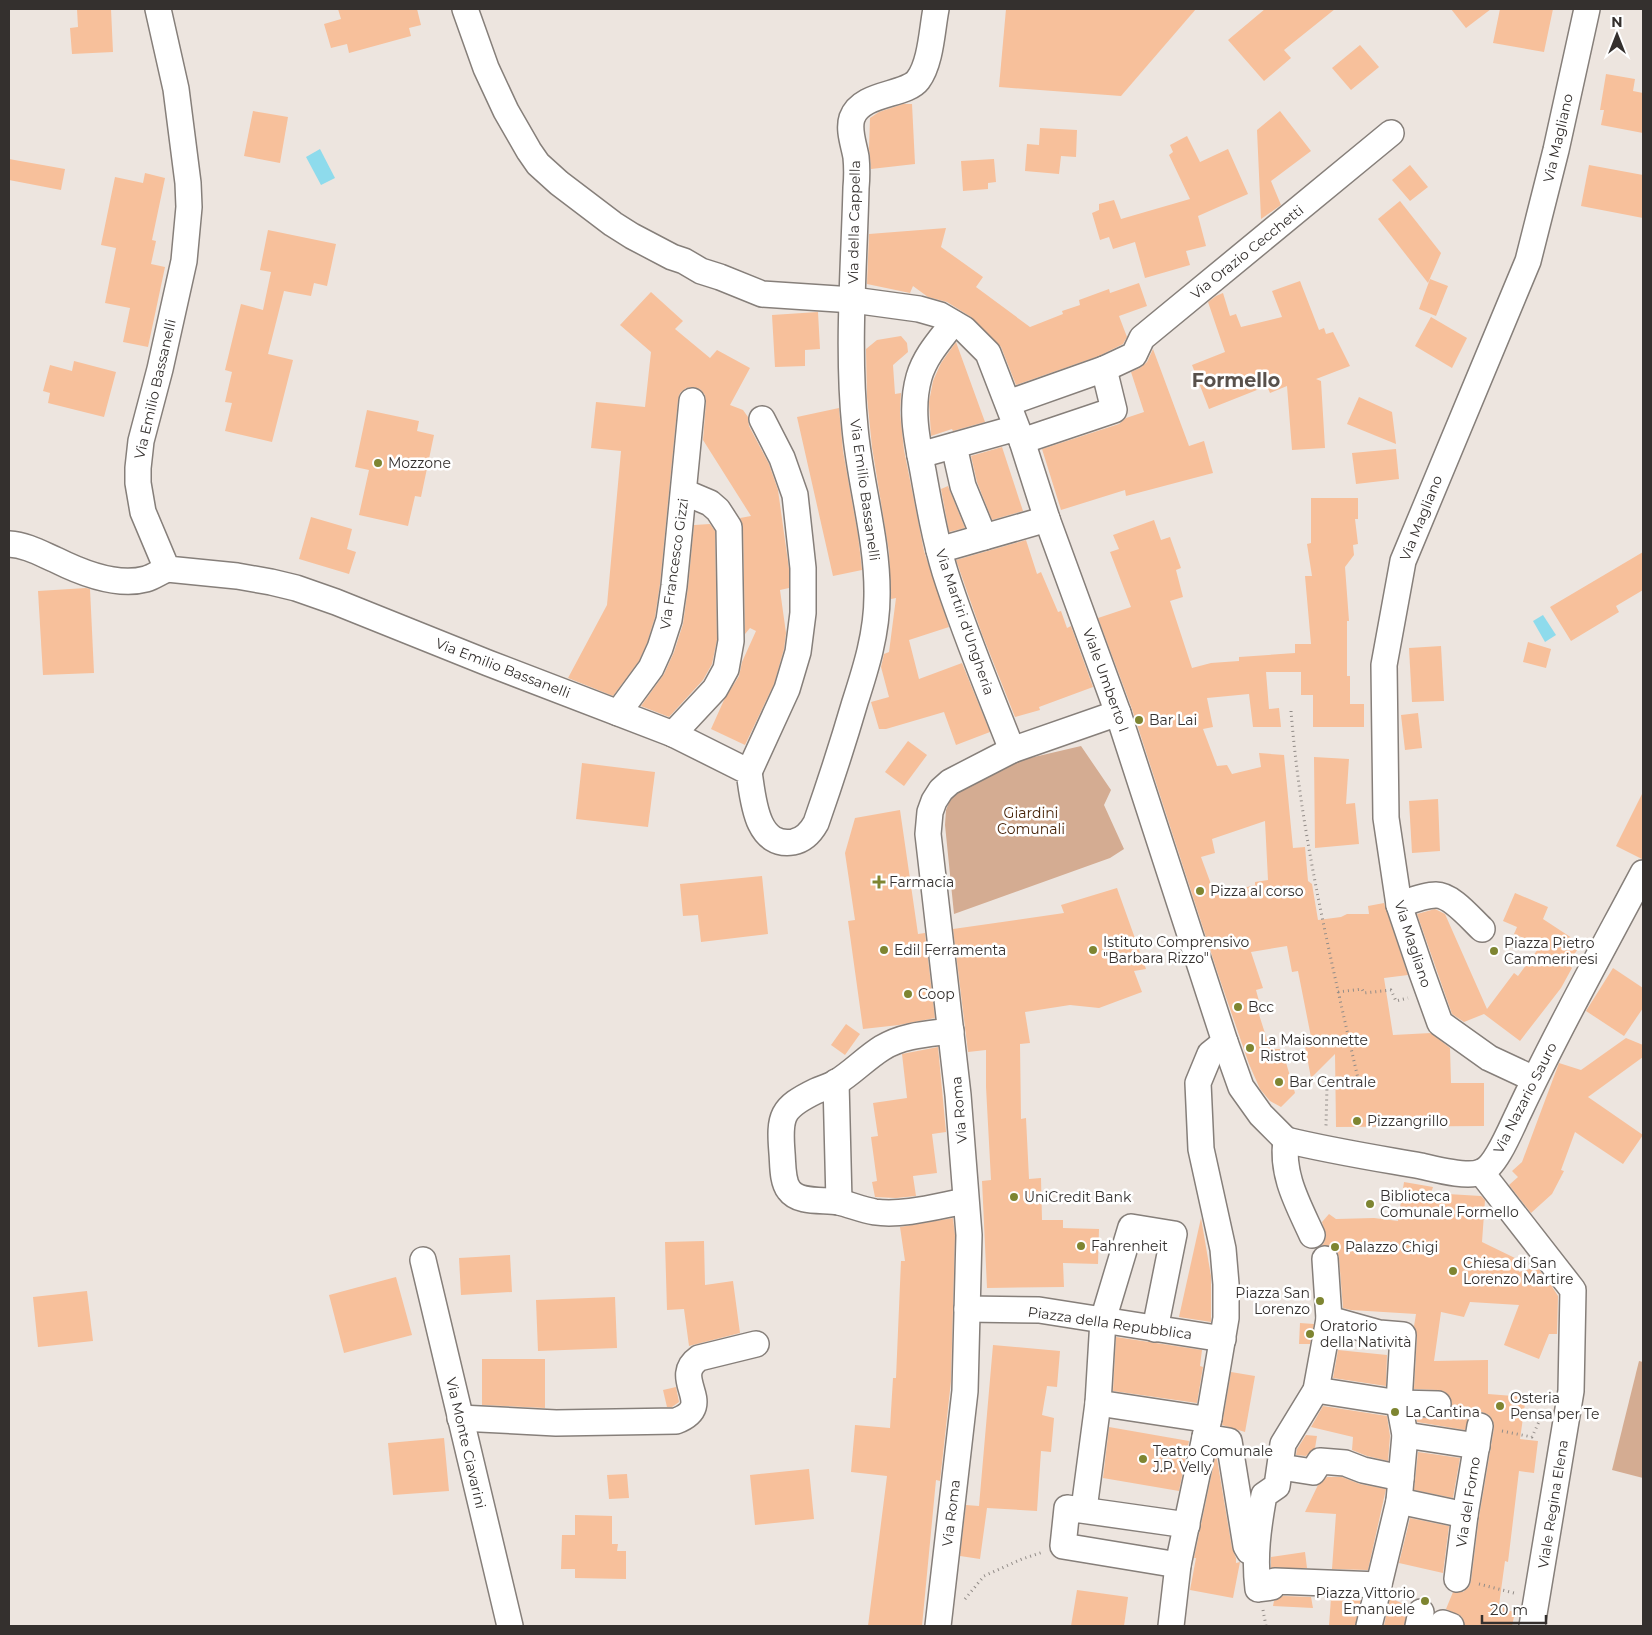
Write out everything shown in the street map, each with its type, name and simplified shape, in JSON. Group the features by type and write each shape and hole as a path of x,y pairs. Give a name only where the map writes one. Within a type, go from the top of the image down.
{"street":[{"name":"Via Emilio Bassanelli","path":"158,9 176,89 187,173 189,207 184,261 160,369 140,441 138,468 138,483 143,512 167,569 237,576 296,588 673,734 749,772 756,811 763,828 774,839 788,842 795,842 808,835 816,823 837,763 866,667 877,610 878,584 875,559 854,428 852,378 853,300"},
{"name":"Viale Umberto I","path":"466,9 486,68 506,111 525,144 538,164 595,212 632,236 701,271 762,294 853,300 919,309 940,315 964,329 988,353 1008,403 1047,519 1118,713 1241,1087 1261,1115 1286,1140"},
{"name":"Via della Cappella","path":"853,300 857,172 851,128 852,118 861,107 881,95 916,83 922,74 926,61 936,9"},
{"name":"Via Magliano","path":"1534,1079 1489,1058 1440,1023 1399,905 1386,818 1384,664 1403,561 1528,261 1556,150 1587,9"},
{"name":"Via Orazio Cecchetti","path":"1008,403 1104,369 1134,355 1142,338 1391,133"},
{"name":"Via Martiri d'Ungheria","path":"953,323 927,358 919,377 914,416 931,517 945,571 970,644 1012,750"},
{"path":"920,455 954,446 1019,434 1114,410 1104,369"},
{"name":"Via Francesco Gizzi","path":"618,713 651,668 665,634 674,586 692,401"},
{"path":"749,772 787,689 798,652 803,613 803,568 795,495 782,458 762,420"},
{"path":"954,446 964,486 984,537"},
{"path":"673,734 712,694 719,683 729,659 732,635 729,527 724,518 710,503 684,492"},
{"path":"940,550 1047,519"},
{"path":"9,544 36,550 70,566 107,579 138,581 167,569"},
{"name":"Via Roma","path":"938,1626 965,1391 968,1235 958,1094 928,834 930,812 937,795 950,782 1012,750 1118,713"},
{"name":"Via Nazario Sauro","path":"1481,1172 1492,1162 1502,1147 1534,1079 1643,873"},
{"path":"1399,905 1438,895 1453,901 1482,930"},
{"path":"951,1032 915,1035 890,1043 836,1082 815,1091 793,1104 783,1117 780,1130 785,1181 789,1191 800,1198 839,1202 876,1212 894,1213 965,1201"},
{"path":"1171,1626 1178,1565 1207,1428 1226,1318 1223,1249 1201,1149 1198,1083 1210,1054 1225,1042"},
{"path":"836,1082 839,1202"},
{"path":"1312,1235 1289,1183 1284,1153 1286,1140 1446,1171 1467,1174 1481,1172"},
{"name":"Viale Regina Elena","path":"1481,1172 1573,1290 1571,1391 1532,1626"},
{"path":"1084,1509 1098,1403 1103,1320 1131,1227 1174,1234 1155,1329"},
{"path":"1325,1258 1329,1319 1316,1390 1283,1444 1278,1486 1264,1495 1257,1533 1255,1564 1258,1589 1272,1587 1275,1581 1379,1585"},
{"name":"Via Monte Ciavarini","path":"423,1260 510,1626"},
{"name":"Piazza della Repubblica","path":"967,1309 1039,1310 1223,1339"},
{"path":"1329,1319 1379,1333 1402,1335 1399,1403 1405,1435 1400,1490 1369,1626"},
{"path":"460,1418 556,1422 676,1421 692,1413 694,1405 689,1380 690,1366 694,1362 699,1358 756,1344"},
{"path":"1316,1390 1399,1403 1438,1404"},
{"path":"1098,1403 1197,1418 1207,1428 1229,1441 1246,1546 1255,1564"},
{"path":"1405,1435 1478,1436"},
{"name":"Via del Forno","path":"1457,1579 1464,1515 1478,1436"},
{"path":"1281,1468 1313,1472 1320,1461 1345,1462 1400,1490 1464,1515"},
{"path":"1178,1565 1063,1546 1067,1508 1187,1525"}],"path":[{"path":"1291,711 1296,768 1320,910 1359,1083 1327,1085 1325,1149"},
{"path":"1338,992 1362,989 1364,992 1391,990 1396,1001 1430,994"},
{"path":"1478,1436 1532,1437 1544,1410"},
{"path":"959,1606 984,1576 1022,1558 1063,1546"},
{"path":"1457,1579 1537,1599"}],"green space":[{"name":"Giardini Comunali","path":"1081,746 1111,790 1104,805 1124,849 1110,858 954,914 945,825 946,810 952,795 1004,764"},
{"path":"1639,1361 1643,1362 1643,1478 1612,1470"}],"water":[{"path":"320,149 335,178 321,185 306,157"},
{"path":"1543,615 1556,635 1545,642 1533,621"}],"building":[{"path":"77,9 111,9 113,52 72,54 70,28 78,27"},
{"path":"338,9 417,9 421,25 409,28 411,36 349,53 347,44 331,48 324,24 341,19"},
{"path":"1006,9 1196,9 1121,96 999,87"},
{"path":"1265,9 1335,9 1284,50 1291,58 1264,81 1228,40"},
{"path":"1451,9 1491,9 1466,28"},
{"path":"1500,9 1553,9 1544,52 1493,43"},
{"path":"1360,45 1379,67 1351,90 1332,68"},
{"path":"1606,74 1635,79 1633,91 1643,93 1643,133 1601,125 1604,110 1600,110"},
{"path":"903,104 912,104 915,164 871,169 869,148 870,118 879,112"},
{"path":"253,111 288,117 280,163 244,156"},
{"path":"1280,111 1311,151 1271,181 1281,205 1261,219 1257,130"},
{"path":"1040,128 1077,130 1076,157 1061,156 1059,174 1025,171 1027,144 1039,145"},
{"path":"1187,136 1200,162 1228,149 1248,194 1198,216 1206,246 1186,251 1190,265 1145,278 1135,242 1113,249 1109,237 1100,240 1092,213 1099,210 1099,204 1114,200 1121,219 1190,199 1169,155 1173,152 1170,145"},
{"path":"9,159 65,169 61,190 9,180"},
{"path":"994,159 996,182 988,183 988,189 963,191 961,161"},
{"path":"1410,165 1428,187 1410,201 1392,180"},
{"path":"1589,165 1643,175 1643,218 1581,206"},
{"path":"145,173 165,178 152,240 156,241 151,264 165,267 148,347 123,342 130,308 105,303 116,248 101,245 115,177 143,183"},
{"path":"1400,201 1441,253 1428,283 1378,219"},
{"path":"946,228 941,247 983,277 976,287 1030,327 1063,314 1062,311 1080,305 1079,300 1109,289 1110,293 1139,283 1147,306 1119,316 1127,337 1123,344 1099,356 1016,385 1001,347 971,317 947,302 928,297 913,286 910,293 867,284 869,234"},
{"path":"268,230 336,244 327,286 314,283 311,296 284,291 268,354 293,360 272,442 225,431 232,403 225,402 232,372 225,370 241,304 263,310 271,272 260,270"},
{"path":"1430,279 1448,286 1436,316 1419,309"},
{"path":"1300,281 1319,330 1324,328 1326,334 1333,332 1350,366 1316,379 1321,381 1325,448 1292,450 1287,386 1270,393 1267,386 1209,409 1192,365 1225,352 1208,302 1223,293 1230,316 1236,314 1241,327 1282,317 1272,291"},
{"path":"651,292 683,321 675,329 710,358 717,350 750,368 730,405 743,410 748,417 749,426 769,464 778,490 789,569 789,588 780,590 786,633 784,649 774,684 745,745 711,729 724,700 739,676 742,662 756,631 750,628 745,634 743,527 740,518 751,516 703,440 706,402 705,395 700,389 686,388 680,393 678,400 660,584 655,617 639,661 613,696 568,678 607,605 621,451 591,448 596,402 645,407 651,352 620,325"},
{"path":"818,312 820,349 805,350 805,366 775,367 772,315"},
{"path":"1431,317 1467,338 1452,368 1415,346"},
{"path":"901,336 907,343 908,352 893,365 895,394 901,393 900,413 904,450 924,551 949,627 909,640 919,679 962,663 990,732 956,745 944,712 886,729 879,729 871,702 889,697 881,667 884,654 889,652 896,598 891,599 889,552 872,447 867,397 866,349 877,340"},
{"path":"956,342 985,422 953,431 952,429 931,436 929,402 933,381 941,363"},
{"path":"1153,349 1189,446 1204,441 1213,473 1126,496 1125,490 1061,510 1042,449 1119,424 1126,418 1144,412 1131,372 1147,362"},
{"path":"74,361 116,372 104,417 48,403 50,393 43,391 50,365 72,371"},
{"path":"1359,397 1392,412 1396,444 1347,424"},
{"path":"839,408 843,451 858,535 862,570 833,576 797,417"},
{"path":"367,410 419,421 417,431 434,435 421,497 415,496 408,526 359,515 369,470 355,467"},
{"path":"1002,447 1023,511 992,520 977,482 971,456"},
{"path":"1396,449 1399,479 1356,484 1352,453"},
{"path":"948,486 965,528 949,532 941,489"},
{"path":"1311,498 1358,498 1358,519 1355,519 1358,544 1353,545 1354,555 1345,567 1349,621 1347,621 1347,676 1350,676 1350,704 1364,704 1364,727 1313,727 1313,695 1301,695 1301,672 1266,672 1269,709 1279,708 1281,727 1253,727 1249,694 1207,698 1213,727 1203,729 1217,766 1227,765 1232,774 1261,767 1259,753 1284,755 1293,848 1305,847 1308,881 1312,884 1318,920 1341,917 1347,914 1369,914 1368,906 1384,903 1408,975 1384,978 1393,1035 1431,1033 1450,1048 1451,1083 1484,1083 1484,1126 1336,1127 1335,1054 1311,1078 1305,1046 1312,1042 1298,971 1292,972 1287,946 1251,952 1263,988 1256,990 1259,1001 1255,1002 1270,1049 1282,1049 1295,1093 1281,1107 1270,1101 1260,1089 1249,1064 1218,974 1132,709 1098,618 1131,607 1110,552 1119,549 1113,535 1154,520 1161,540 1170,537 1181,568 1176,570 1183,597 1170,601 1192,668 1211,663 1239,661 1239,657 1295,653 1295,644 1311,644 1305,576 1312,576 1307,544 1311,543","holes":["1265,821 1268,880 1255,882 1255,885 1215,895 1201,857 1215,853 1212,839"]},
{"path":"311,517 352,529 347,549 356,552 349,574 299,559"},
{"path":"710,524 715,531 717,640 712,664 703,680 669,717 641,706 664,674 674,652 683,624 694,525"},
{"path":"1026,540 1037,574 1041,572 1058,612 1061,611 1067,628 1071,626 1093,687 1039,707 1040,710 1015,717 982,634 956,560"},
{"path":"1643,552 1643,590 1616,606 1619,612 1571,641 1550,607"},
{"path":"90,589 94,673 43,675 38,591"},
{"path":"1528,642 1551,649 1546,668 1523,662"},
{"path":"1441,646 1444,701 1412,702 1409,648"},
{"path":"1418,713 1422,748 1405,750 1401,715"},
{"path":"908,741 927,755 904,786 885,772"},
{"path":"1314,757 1349,759 1346,804 1355,803 1359,844 1315,848"},
{"path":"582,763 655,772 648,827 576,819"},
{"path":"1643,792 1643,859 1642,859 1616,846"},
{"path":"1438,799 1440,851 1412,853 1409,801"},
{"path":"900,810 918,934 925,933 935,1018 863,1029 848,921 855,920 845,853 855,818"},
{"path":"762,876 768,934 701,942 698,915 683,916 680,884"},
{"path":"1117,888 1146,969 1134,971 1142,992 1099,1008 1070,1005 1025,1012 1030,1043 1020,1044 1021,1119 1026,1118 1029,1179 1041,1178 1042,1220 1063,1220 1063,1228 1099,1229 1098,1264 1063,1263 1064,1287 987,1288 982,1181 991,1180 986,1050 968,1052 953,929 1064,913 1061,905"},
{"path":"1515,893 1548,907 1543,919 1581,944 1568,964 1572,968 1561,988 1520,1041 1484,1014 1464,1022 1452,1014 1417,914 1435,909 1445,914 1487,1009 1514,973 1518,976 1541,945 1514,934 1517,927 1503,921"},
{"path":"1613,968 1643,988 1643,1008 1624,1036 1586,1011"},
{"path":"846,1024 860,1034 845,1055 831,1045"},
{"path":"1626,1038 1643,1045 1643,1057 1588,1097 1643,1135 1623,1164 1575,1132 1561,1170 1564,1171 1552,1194 1531,1213 1509,1185 1518,1177 1512,1171 1522,1162 1559,1063 1581,1070"},
{"path":"938,1047 946,1132 932,1134 937,1173 913,1176 916,1196 896,1198 875,1197 872,1182 877,1181 871,1137 878,1136 873,1103 907,1098 902,1054"},
{"path":"1404,1182 1433,1187 1431,1193 1481,1196 1485,1200 1482,1242 1517,1259 1519,1272 1537,1267 1545,1277 1546,1286 1551,1285 1558,1296 1557,1334 1549,1334 1539,1359 1504,1345 1519,1305 1470,1302 1464,1317 1441,1312 1434,1361 1488,1360 1488,1394 1526,1397 1520,1439 1538,1441 1534,1473 1519,1471 1508,1562 1505,1561 1499,1605 1507,1605 1506,1610 1515,1612 1512,1626 1465,1626 1462,1617 1446,1609 1453,1592 1463,1592 1469,1587 1471,1581 1479,1517 1494,1428 1493,1421 1489,1415 1482,1412 1475,1413 1469,1417 1465,1430 1417,1422 1416,1418 1444,1417 1450,1411 1452,1404 1450,1397 1445,1392 1414,1389 1417,1336 1414,1326 1416,1314 1343,1308 1337,1251 1331,1246 1321,1246 1326,1236 1322,1222 1329,1214 1336,1219 1374,1218 1398,1221"},
{"path":"953,1218 955,1235 951,1381 940,1481 936,1480 922,1626 868,1626 887,1476 851,1472 855,1425 890,1428 893,1378 896,1378 901,1261 905,1261 900,1227"},
{"path":"1201,1218 1211,1276 1211,1322 1179,1317"},
{"path":"704,1241 705,1285 733,1281 740,1333 689,1346 684,1309 667,1310 665,1242"},
{"path":"510,1255 512,1292 461,1295 459,1258"},
{"path":"396,1277 412,1335 344,1353 329,1295"},
{"path":"87,1291 93,1341 38,1347 33,1297"},
{"path":"615,1297 617,1348 538,1351 536,1300"},
{"name":"Oratorio della Natività","path":"1300,1323 1314,1324 1310,1344 1299,1344"},
{"path":"1116,1337 1202,1350 1200,1366 1203,1367 1197,1403 1113,1391"},
{"path":"993,1345 1060,1351 1057,1387 1047,1386 1042,1415 1054,1418 1051,1452 1041,1451 1037,1511 987,1508 980,1559 960,1556 966,1505 979,1506"},
{"path":"1338,1350 1387,1355 1386,1386 1333,1378"},
{"path":"482,1359 545,1359 545,1408 482,1405"},
{"path":"1231,1372 1255,1376 1245,1432 1222,1425"},
{"path":"676,1387 679,1402 672,1407 667,1407 663,1390"},
{"path":"1323,1406 1387,1416 1390,1436 1388,1461 1352,1450 1353,1437 1311,1427"},
{"name":"Teatro Comunale J.P. Velly","path":"1109,1427 1189,1441 1179,1491 1103,1478"},
{"path":"1306,1435 1317,1436 1315,1448 1306,1456 1296,1455 1297,1449"},
{"path":"444,1438 449,1491 393,1495 388,1443"},
{"path":"1418,1452 1460,1458 1453,1498 1414,1490"},
{"path":"1216,1453 1232,1548 1236,1563 1240,1562 1233,1598 1190,1590 1196,1558 1194,1558"},
{"path":"809,1469 814,1519 755,1525 750,1475"},
{"path":"627,1474 629,1498 609,1499 607,1475"},
{"path":"1327,1477 1342,1477 1360,1484 1386,1489 1368,1570 1332,1569 1336,1514 1305,1512 1318,1485"},
{"path":"575,1515 612,1516 612,1544 618,1544 617,1551 626,1551 626,1579 575,1578 575,1569 561,1569 562,1535 575,1535"},
{"path":"1410,1518 1449,1526 1443,1573 1399,1563"},
{"path":"1305,1552 1307,1568 1271,1568 1271,1557"},
{"path":"1077,1590 1128,1597 1124,1626 1071,1626"},
{"path":"1283,1596 1311,1597 1313,1608 1273,1606 1274,1601"},
{"path":"1331,1598 1361,1599 1355,1626 1329,1626"},
{"path":"1390,1598 1408,1606 1404,1626 1384,1626"}],"place":[{"name":"Mozzone","path":"378,463"},
{"name":"Bar Lai","path":"1139,720"},
{"name":"Farmacia","path":"879,882"},
{"name":"Pizza al corso","path":"1200,891"},
{"name":"Edil Ferramenta","path":"884,950"},
{"name":"Istituto Comprensivo \"Barbara Rizzo\"","path":"1093,950"},
{"name":"Piazza Pietro Cammerinesi","path":"1494,951"},
{"name":"Coop","path":"908,994"},
{"name":"Bcc","path":"1238,1007"},
{"name":"La Maisonnette Ristrot","path":"1250,1048"},
{"name":"Bar Centrale","path":"1279,1082"},
{"name":"Pizzangrillo","path":"1357,1121"},
{"name":"UniCredit Bank","path":"1014,1197"},
{"name":"Biblioteca Comunale Formello","path":"1370,1204"},
{"name":"Fahrenheit","path":"1081,1246"},
{"name":"Palazzo Chigi","path":"1335,1247"},
{"name":"Chiesa di San Lorenzo Martire","path":"1453,1271"},
{"name":"Piazza San Lorenzo","path":"1320,1301"},
{"name":"Oratorio della Natività","path":"1310,1334"},
{"name":"Osteria Pensa per Te","path":"1500,1406"},
{"name":"La Cantina","path":"1395,1412"},
{"name":"Teatro Comunale J.P. Velly","path":"1143,1459"},
{"name":"Piazza Vittorio Emanuele","path":"1425,1601"}],"district":[{"name":"Formello","path":"1236,380"}]}
